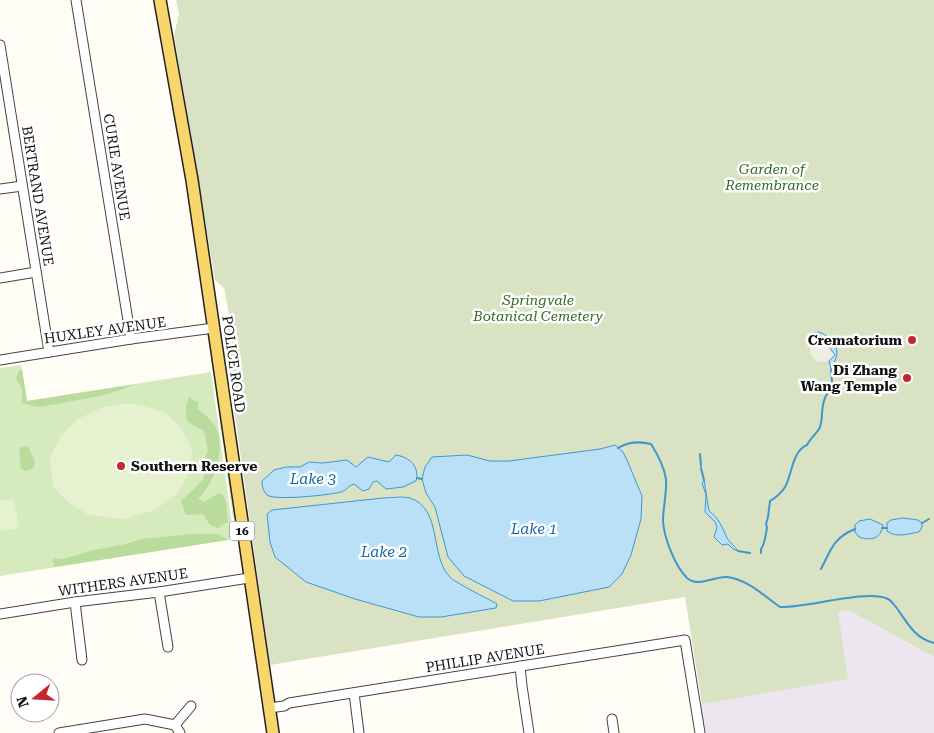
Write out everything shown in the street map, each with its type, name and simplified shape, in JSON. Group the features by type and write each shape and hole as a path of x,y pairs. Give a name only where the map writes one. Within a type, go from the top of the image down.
{"main road":[{"name":"POLICE ROAD","path":"160,0 192,180 273,733"}],"street":[{"name":"CURIE AVENUE","path":"76,0 131,338"},
{"name":"BERTRAND AVENUE","path":"0,45 49,352"},
{"path":"0,106 10,104"},
{"path":"0,189 22,186"},
{"path":"0,278 36,272"},
{"name":"HUXLEY AVENUE","path":"0,360 131,338 214,328"},
{"name":"WITHERS AVENUE","path":"0,614 249,578"},
{"path":"159,592 168,648"},
{"path":"75,602 82,660"},
{"name":"PHILLIP AVENUE","path":"268,706 284,706 289,703 684,640 700,733"},
{"path":"518,666 529,733"},
{"path":"352,693 358,733"},
{"path":"59,733 145,720 177,729 191,706"},
{"path":"612,719 614,733"}],"shaded area":[{"path":"820,336 835,355 832,359 825,362 816,361 810,354 813,340"},
{"path":"848,610 934,657 934,733 703,733 698,704 848,679 837,612"}],"green space":[{"name":"Springvale Botanical Cemetery","path":"176,0 934,0 934,657 848,610 838,612 848,679 702,704 685,597 270,665 223,330 229,314 224,288 215,280 174,35 179,14"},
{"path":"211,358 213,360 235,518 233,518"},
{"name":"Southern Reserve","path":"21,365 27,401 211,372 234,539 0,576 0,368"},
{"path":"22,369 27,401 136,384 99,396 37,407 22,403 22,388 16,379 19,371"},
{"path":"190,396 192,400 198,402 198,409 213,423 218,433 220,451 216,469 213,478 198,499 204,502 219,493 224,497 227,505 228,522 218,528 210,525 203,514 186,515 181,501 202,481 207,469 203,462 208,451 204,431 188,422 187,418 186,406"},
{"name":"Southern Reserve","path":"128,403 166,413 182,429 192,450 189,473 177,494 155,510 123,519 89,515 68,502 53,486 50,458 60,437 78,419 103,407"},
{"path":"28,446 35,461 34,468 25,471 21,469 19,448"},
{"path":"14,499 19,528 0,531 0,501"},
{"path":"193,534 218,534 228,540 54,567 53,558 63,559 141,539"}],"water":[{"path":"818,332 828,337 837,349 833,366 830,365 829,361 835,355 821,336 813,340 811,337 811,334"},
{"name":"Lake 1","path":"615,445 623,452 642,496 641,519 631,555 622,574 609,587 539,601 513,601 464,576 448,557 435,507 426,493 422,479 425,467 432,457 467,455 490,461 509,461 600,449"},
{"name":"Lake 3","path":"396,455 412,463 416,471 416,481 403,487 386,489 377,481 373,482 369,489 363,491 354,484 341,492 291,497 272,497 267,495 263,487 262,481 274,470 286,467 300,467 309,462 323,463 347,460 356,467 368,457 389,462"},
{"path":"704,480 709,511 718,520 727,538 738,551 728,544 722,545 714,537 717,527 715,522 705,512 706,495 702,483"},
{"name":"Lake 2","path":"407,497 420,504 432,522 440,557 450,577 497,604 496,608 441,617 419,617 355,599 306,582 275,557 270,542 267,514 272,510"},
{"path":"903,518 918,520 922,523 919,532 898,535 887,531 887,523 891,520"},
{"path":"870,519 883,525 882,530 875,538 859,537 855,532 855,525 859,521"}],"waterway":[{"path":"831,366 832,382"},
{"path":"761,553 766,536 770,501 784,489 798,452 807,445 819,429 824,402 833,384"},
{"path":"618,448 630,443 642,443 651,444 656,452 666,479 663,521 665,535 678,566 691,581 701,582 722,577 742,581 780,607 792,607 852,597 866,596 888,599 916,633 927,641 934,643"},
{"path":"700,454 701,466"},
{"path":"701,468 704,480"},
{"path":"417,478 422,479"},
{"path":"922,523 929,519"},
{"path":"882,528 887,528"},
{"path":"821,569 830,550 837,541 855,529"},
{"path":"738,551 750,553"}],"place":[{"name":"Crematorium","path":"912,340"},
{"name":"Di Zhang Wang Temple","path":"907,378"},
{"name":"Southern Reserve","path":"121,466"}],"park label":[{"name":"Garden of Remembrance","path":"772,177"}]}
